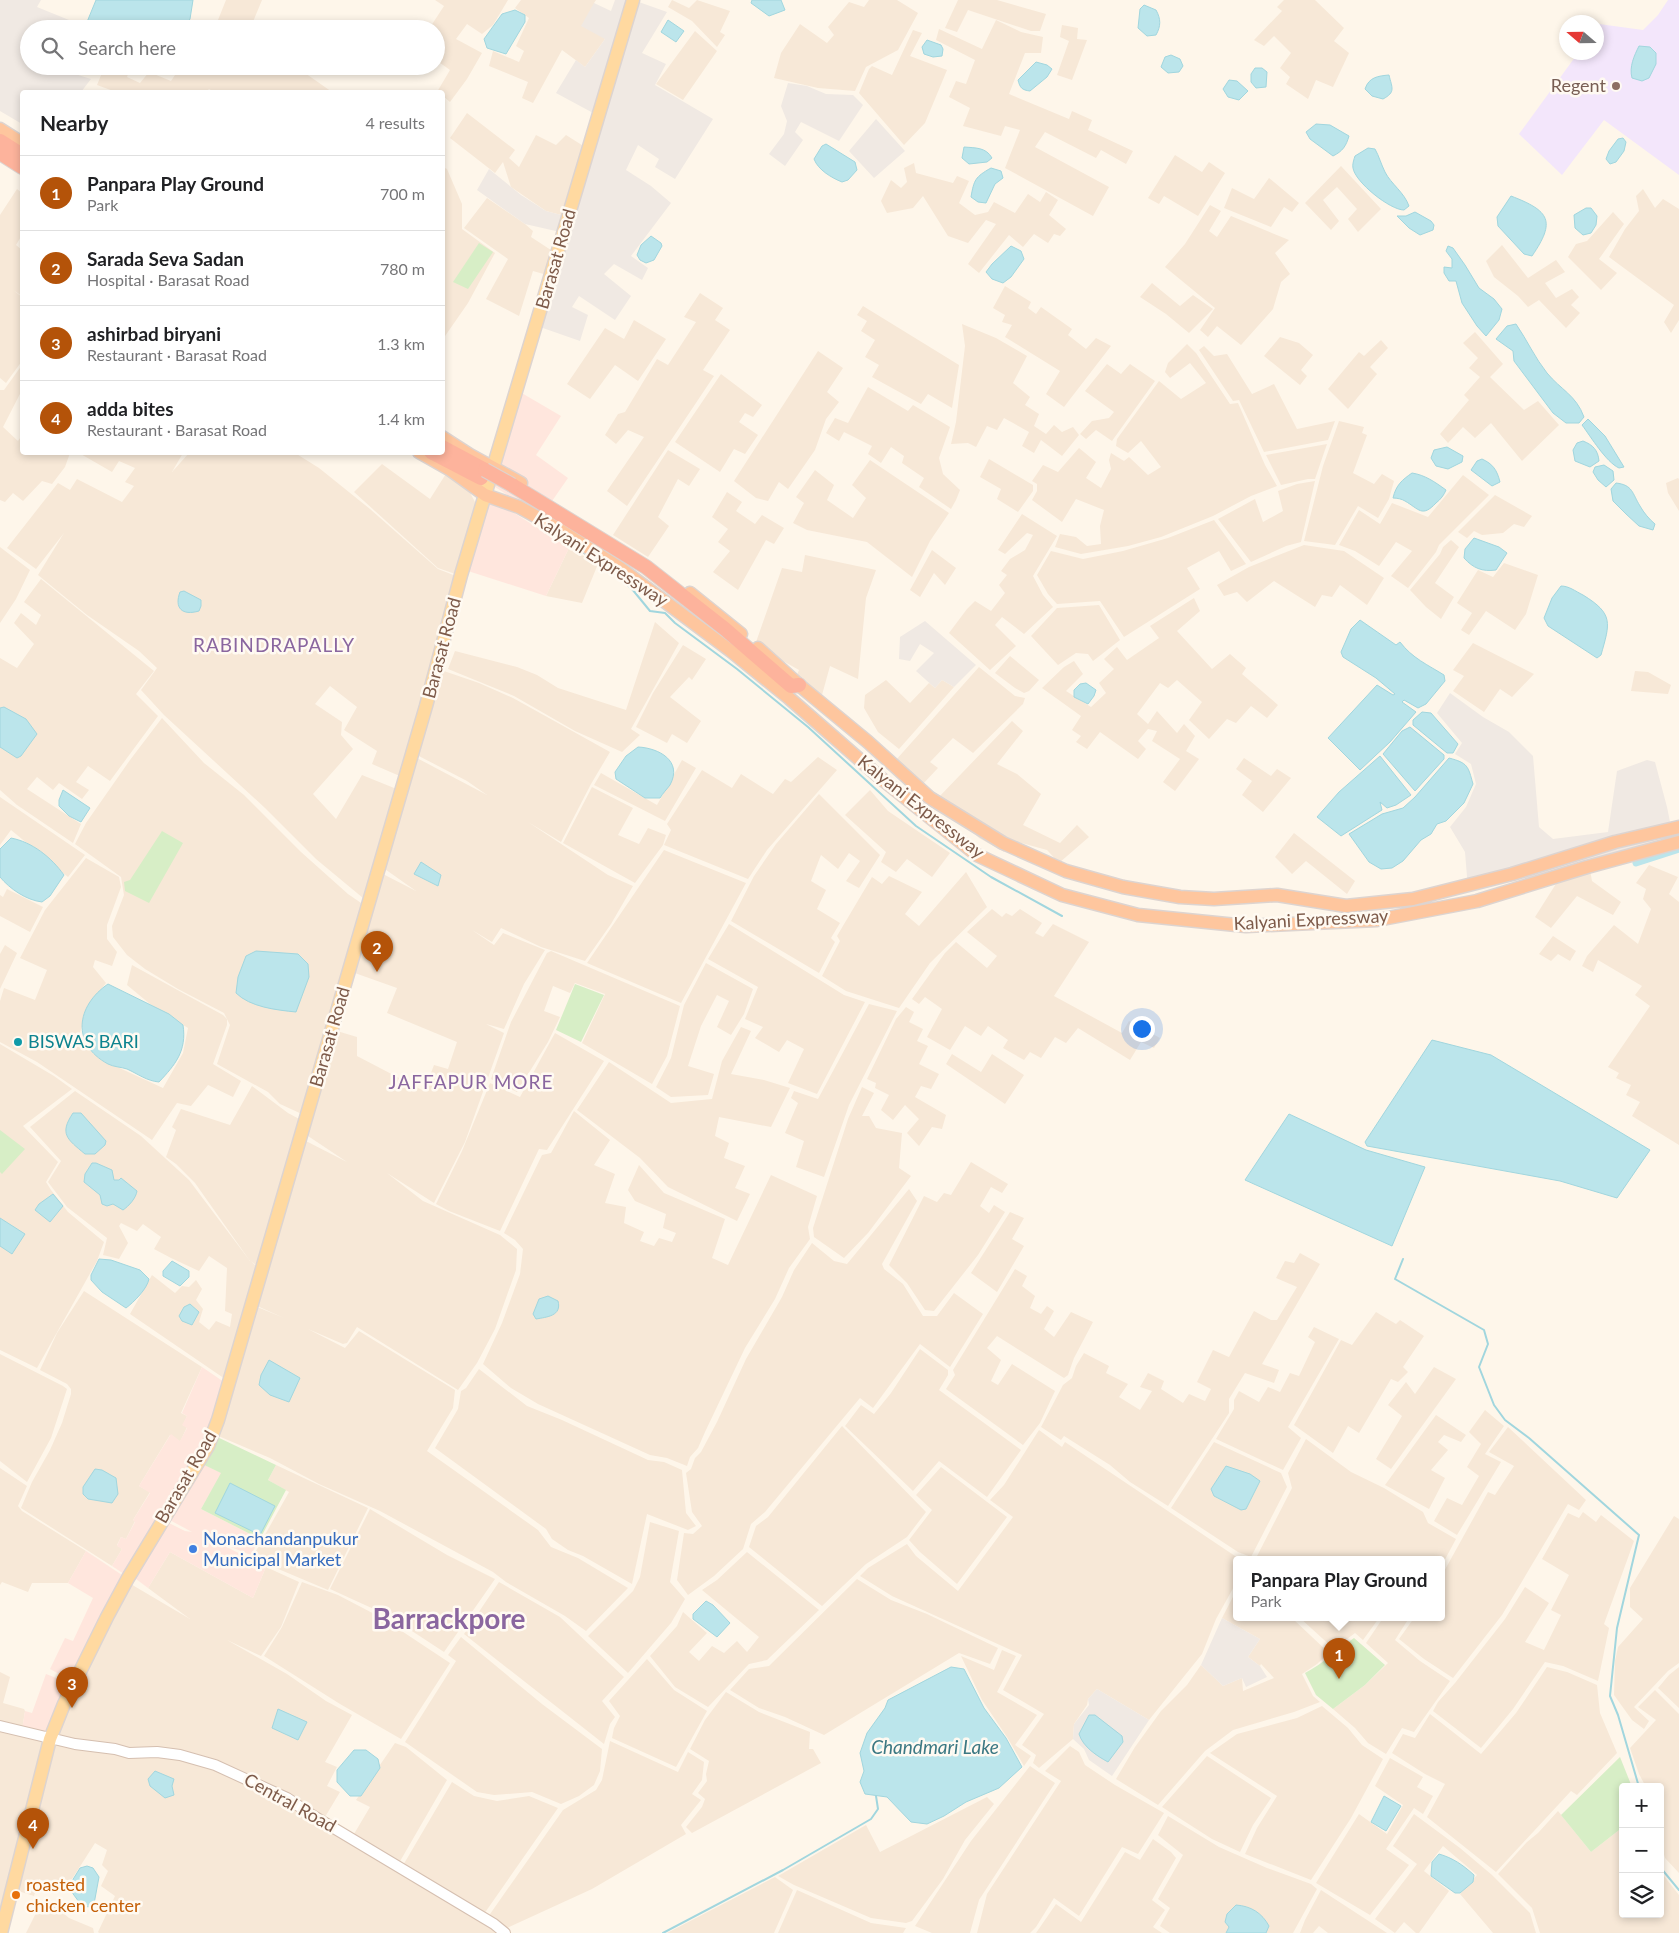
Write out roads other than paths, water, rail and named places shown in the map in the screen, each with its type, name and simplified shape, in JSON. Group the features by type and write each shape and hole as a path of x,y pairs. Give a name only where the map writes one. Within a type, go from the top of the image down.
{"highway":[{"path":"0,130 20,142"},
{"path":"0,141 20,154"},
{"path":"0,153 20,166"},
{"path":"0,161 20,174"},
{"path":"445,441 510,490 602,545 660,583 725,629 791,686 799,685"},
{"name":"Kalyani Expressway","path":"424,455 449,469 485,495 519,507 557,528 620,568 732,651 786,695 875,774 977,855 1062,895 1138,915 1246,926 1377,920 1477,901 1587,867 1679,842"},
{"path":"439,455 487,472 543,497 604,540 666,575 723,618 799,685 868,742 930,798 1003,844 1066,871 1124,887 1180,897 1214,899 1277,895 1346,906 1413,899 1512,874 1615,842 1679,827"},
{"path":"660,583 786,687 786,695"}],"main road":[{"name":"Barasat Road","path":"1,1933 50,1739 74,1684 107,1617 205,1451 218,1420 485,495 487,472 634,0"}],"street":[{"name":"Central Road","path":"0,1726 50,1739 129,1753 157,1752 180,1755 215,1765 237,1774 287,1798 312,1815 494,1924 505,1933"}],"water":[{"path":"96,0 193,0 189,20 88,20"},
{"path":"752,0 781,0 785,10 769,16 751,3"},
{"path":"1144,5 1156,10 1158,13 1160,22 1156,35 1147,36 1138,28 1140,9"},
{"path":"515,10 525,15 525,22 506,54 487,48 484,39 502,14"},
{"path":"668,20 684,31 676,42 661,32"},
{"path":"927,40 941,45 943,49 942,56 933,57 924,54 922,47"},
{"path":"1639,46 1650,47 1656,53 1656,64 1649,78 1642,81 1632,78 1631,74 1635,54"},
{"path":"1171,55 1180,59 1183,66 1179,72 1168,73 1161,67 1165,57"},
{"path":"1036,62 1047,65 1052,69 1047,77 1030,91 1025,90 1021,87 1018,80"},
{"path":"1255,68 1262,68 1267,72 1266,87 1256,88 1251,82 1251,74"},
{"path":"1389,75 1392,89 1390,94 1383,99 1372,96 1365,89 1371,80"},
{"path":"1229,80 1237,81 1248,91 1239,100 1228,97 1223,89"},
{"path":"1316,124 1330,125 1349,136 1342,150 1333,156 1310,139 1306,132"},
{"path":"1623,138 1626,142 1624,151 1616,162 1610,164 1606,159 1609,151 1618,139"},
{"path":"826,144 855,162 857,170 848,180 842,182 834,178 822,170 816,163 814,159 822,146"},
{"path":"964,147 983,150 990,154 992,158 987,162 969,164 962,158"},
{"path":"1368,148 1375,149 1388,176 1407,201 1409,206 1404,210 1398,209 1382,200 1366,187 1355,174 1353,162 1355,156"},
{"path":"991,168 1001,171 1003,178 995,184 986,203 978,202 971,197 974,183 978,177"},
{"path":"1511,196 1534,207 1545,218 1544,234 1532,256 1524,254 1498,226 1497,217"},
{"path":"1586,208 1591,208 1597,216 1596,225 1591,233 1583,235 1575,228 1574,215"},
{"path":"1415,212 1431,221 1434,225 1433,230 1420,235 1409,228 1397,216 1406,216"},
{"path":"651,236 661,243 662,246 654,260 646,263 640,260 637,255 641,245"},
{"path":"1011,246 1021,251 1024,259 1011,277 1003,283 992,279 986,272"},
{"path":"1448,246 1453,248 1479,288 1494,299 1502,309 1499,320 1486,336 1462,303 1456,281 1449,281 1444,273 1444,267 1452,268 1452,259 1446,251"},
{"path":"1516,324 1547,373 1581,409 1584,417 1579,423 1566,423 1553,413 1514,361 1513,351 1496,339 1507,326"},
{"path":"1588,419 1605,436 1624,467 1619,468 1614,465 1599,449 1582,425"},
{"path":"1583,441 1594,448 1598,457 1599,461 1590,467 1575,461 1573,450 1577,443"},
{"path":"1447,447 1463,456 1462,462 1448,469 1436,466 1431,458 1434,450"},
{"path":"1482,459 1494,468 1500,482 1492,486 1471,470 1477,461"},
{"path":"1604,465 1613,471 1614,480 1606,487 1593,472 1595,467"},
{"path":"1412,473 1426,477 1446,490 1441,498 1427,510 1420,511 1404,500 1393,498 1400,483"},
{"path":"1616,483 1622,484 1631,490 1643,511 1655,524 1653,530 1639,526 1613,501 1611,489"},
{"path":"1474,538 1499,547 1507,553 1496,570 1478,568 1464,558 1465,549"},
{"path":"1561,586 1583,595 1605,614 1607,620 1606,635 1601,655 1597,658 1548,626 1544,618 1552,598"},
{"path":"184,591 201,600 199,611 188,612 181,609 178,598 180,592"},
{"path":"1360,620 1396,645 1400,642 1415,657 1444,675 1445,681 1426,704 1418,708 1404,700 1402,702 1416,712 1390,742 1360,770 1328,738 1377,685 1393,695 1395,694 1376,678 1343,657 1341,652 1351,629"},
{"path":"1086,683 1096,690 1088,704 1074,697 1074,690 1080,684"},
{"path":"4,707 26,719 37,734 21,756 17,758 0,747 0,708"},
{"path":"1422,712 1431,713 1458,744 1453,753 1447,753 1413,725 1413,720"},
{"path":"1410,727 1444,755 1444,759 1415,791 1383,754 1402,731"},
{"path":"638,747 661,753 671,763 673,777 670,785 660,798 645,798 616,779 615,772 626,756"},
{"path":"1380,756 1411,795 1396,805 1387,808 1380,802 1382,810 1341,836 1317,817 1339,792"},
{"path":"1449,758 1464,764 1470,773 1473,784 1464,803 1446,821 1437,824 1431,834 1421,840 1403,861 1392,868 1381,869 1369,862 1349,834 1382,814 1403,808"},
{"path":"63,790 90,808 81,822 69,816 59,806"},
{"path":"11,838 26,843 40,851 64,875 50,896 42,902 30,899 19,893 0,877 0,849"},
{"path":"421,862 441,875 438,886 414,874"},
{"path":"256,951 298,954 308,964 309,977 296,1012 256,1005 248,1002 236,993 238,977 246,956"},
{"path":"108,984 169,1014 183,1025 184,1034 181,1050 175,1063 159,1082 147,1079 127,1069 108,1064 96,1056 88,1046 83,1036 84,1014 89,1003 97,993"},
{"path":"1432,1040 1491,1055 1650,1150 1617,1198 1560,1181 1367,1146 1365,1142"},
{"path":"73,1113 81,1113 106,1141 105,1145 95,1154 85,1154 67,1136 66,1126"},
{"path":"1289,1114 1366,1150 1425,1167 1392,1246 1245,1180"},
{"path":"92,1163 112,1170 114,1180 121,1178 137,1191 132,1202 123,1210 113,1204 107,1206 102,1204 100,1195 84,1182 85,1174"},
{"path":"53,1194 63,1206 50,1222 35,1210 39,1204"},
{"path":"0,1218 25,1234 12,1254 0,1246"},
{"path":"99,1259 111,1260 140,1270 149,1279 143,1291 126,1308 102,1292 91,1280 91,1275"},
{"path":"172,1261 189,1271 189,1277 180,1286 163,1276 163,1271"},
{"path":"548,1296 558,1301 558,1310 553,1315 536,1319 533,1314 539,1299"},
{"path":"190,1304 199,1312 192,1325 182,1321 179,1316 184,1307"},
{"path":"269,1360 300,1378 289,1402 270,1395 259,1385 261,1375"},
{"path":"1226,1466 1250,1474 1260,1481 1246,1509 1241,1510 1214,1496 1211,1489"},
{"path":"95,1469 102,1470 116,1478 118,1494 112,1503 88,1499 83,1494 83,1487"},
{"path":"230,1483 275,1506 260,1535 215,1513"},
{"path":"706,1601 713,1605 730,1623 717,1637 693,1619 693,1614"},
{"name":"Chandmari Lake","path":"951,1667 964,1669 984,1708 1006,1738 1022,1767 999,1788 966,1802 944,1816 927,1824 911,1822 887,1797 865,1794 860,1782 864,1771 860,1753 867,1733 885,1708 888,1700"},
{"path":"278,1709 307,1722 298,1740 272,1728"},
{"path":"1089,1715 1095,1715 1122,1736 1123,1742 1108,1762 1095,1754 1081,1739 1079,1734"},
{"path":"354,1750 366,1750 378,1759 380,1768 361,1796 350,1796 337,1782 337,1770"},
{"path":"155,1771 174,1779 172,1786 174,1795 165,1798 150,1786 148,1779"},
{"path":"1384,1796 1401,1806 1386,1831 1371,1822"},
{"path":"1439,1854 1458,1862 1474,1875 1473,1882 1460,1893 1455,1893 1431,1876 1432,1862"},
{"path":"87,1866 93,1868 99,1877 94,1904 88,1907 79,1902 71,1891 72,1881 80,1868"},
{"path":"1236,1905 1251,1909 1259,1914 1269,1926 1266,1933 1226,1933 1229,1927 1225,1922 1227,1914"}],"waterway":[{"path":"544,528 608,568 632,589 650,611 665,613 675,623 737,669 808,727 916,826 991,877 1062,916"},
{"path":"1636,863 1679,849"},
{"path":"1403,1259 1395,1279 1484,1330 1488,1344 1479,1367 1494,1405 1505,1420 1529,1438 1639,1535 1617,1628 1610,1696 1618,1715 1638,1783"},
{"path":"663,1933 783,1870 871,1819 878,1809 876,1796"},
{"path":"1664,1872 1679,1890"}],"place":[{"name":"Regent","path":"1616,86"},
{"name":"Sarada Seva Sadan","path":"377,972"},
{"name":"BISWAS BARI","path":"18,1042"},
{"name":"Nonachandanpukur Municipal Market","path":"193,1549"},
{"name":"Panpara Play Ground","path":"1339,1679"},
{"name":"ashirbad biryani","path":"72,1708"},
{"name":"adda bites","path":"33,1849"},
{"name":"roasted chicken center","path":"16,1895"}],"district":[{"name":"RABINDRAPALLY","path":"274,645"},
{"name":"JAFFAPUR MORE","path":"471,1082"},
{"name":"Barrackpore","path":"449,1619"}]}
